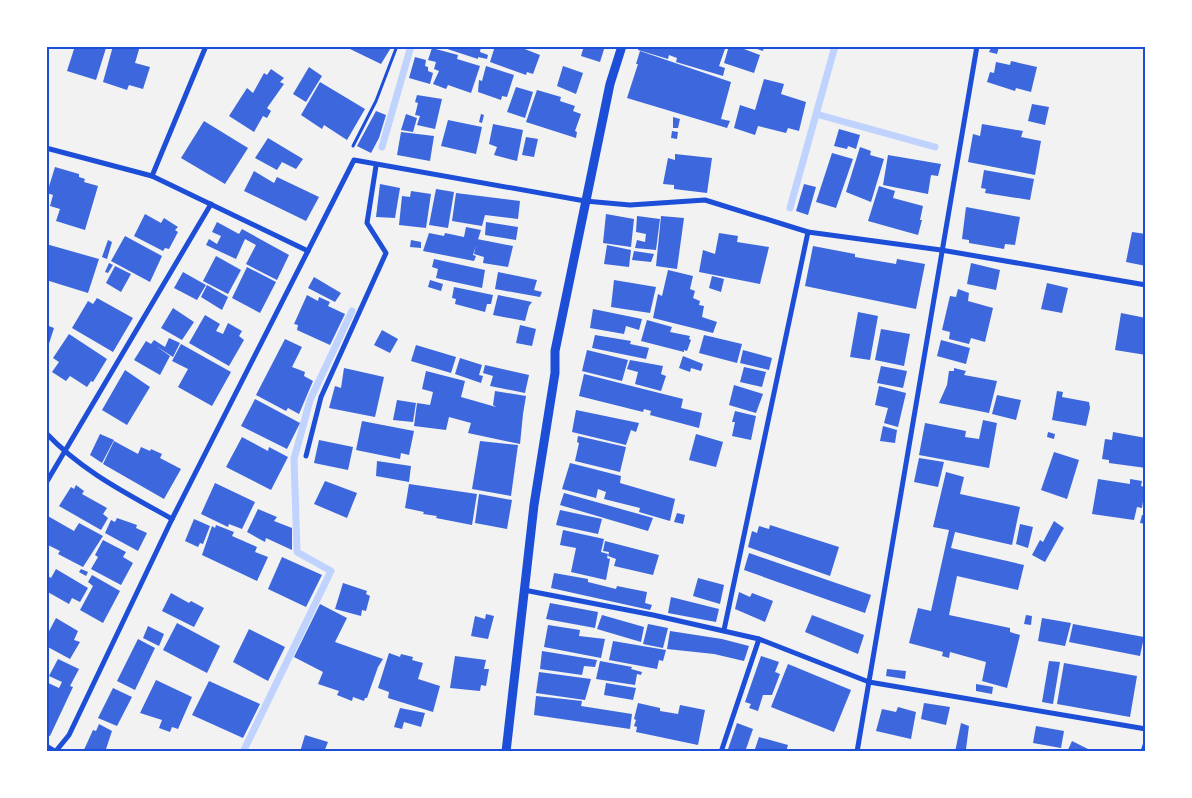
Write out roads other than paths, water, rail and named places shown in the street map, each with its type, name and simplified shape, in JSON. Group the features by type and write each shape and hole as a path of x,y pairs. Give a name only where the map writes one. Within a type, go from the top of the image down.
{"street":[{"path":"152,176 206,46"},
{"path":"506,752 524,590 555,373 555,351 610,84 622,46"},
{"path":"857,752 977,46"},
{"path":"46,148 152,176 308,251"},
{"path":"46,746 56,752 69,735 172,519 354,160 376,166 585,201 630,205 705,200 808,232 942,250 1146,285"},
{"path":"306,456 321,397 386,253 367,223 376,166"},
{"path":"46,483 211,204"},
{"path":"724,630 808,232"},
{"path":"46,433 63,452 91,474 172,519"},
{"path":"524,590 724,630 759,639 869,682 1146,729"},
{"path":"720,752 759,639"},
{"path":"1143,752 1146,742"}],"waterway":[{"path":"382,147 411,46"},
{"path":"790,208 835,46"},
{"path":"816,114 935,147"},
{"path":"243,752 331,571 297,552 294,459 310,400 352,311"}]}
